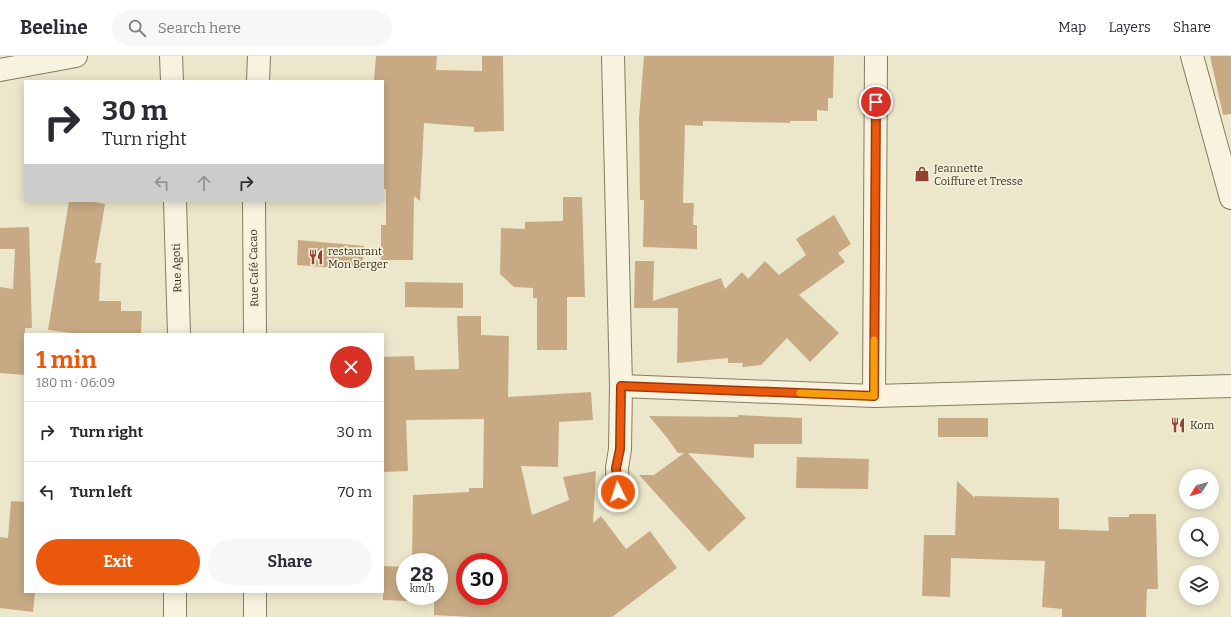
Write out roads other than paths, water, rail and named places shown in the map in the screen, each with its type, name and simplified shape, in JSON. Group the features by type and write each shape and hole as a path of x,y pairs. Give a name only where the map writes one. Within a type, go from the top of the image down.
{"street":[{"path":"0,70 76,56"},
{"path":"171,56 172,80"},
{"path":"258,80 259,56"},
{"path":"613,56 621,386 620,449 616,468 618,492"},
{"path":"874,396 876,56"},
{"path":"1192,56 1231,198"},
{"name":"Rue Agoti","path":"175,202 179,333"},
{"name":"Rue Café Cacao","path":"254,202 255,333"},
{"path":"621,386 874,396 1231,386"},
{"path":"175,593 175,617"},
{"path":"255,593 255,617"}],"place":[{"name":"Jeannette Coiffure et Tresse","path":"922,174"},
{"name":"restaurant Mon Berger","path":"316,257"},
{"name":"Kom","path":"1178,425"}]}
